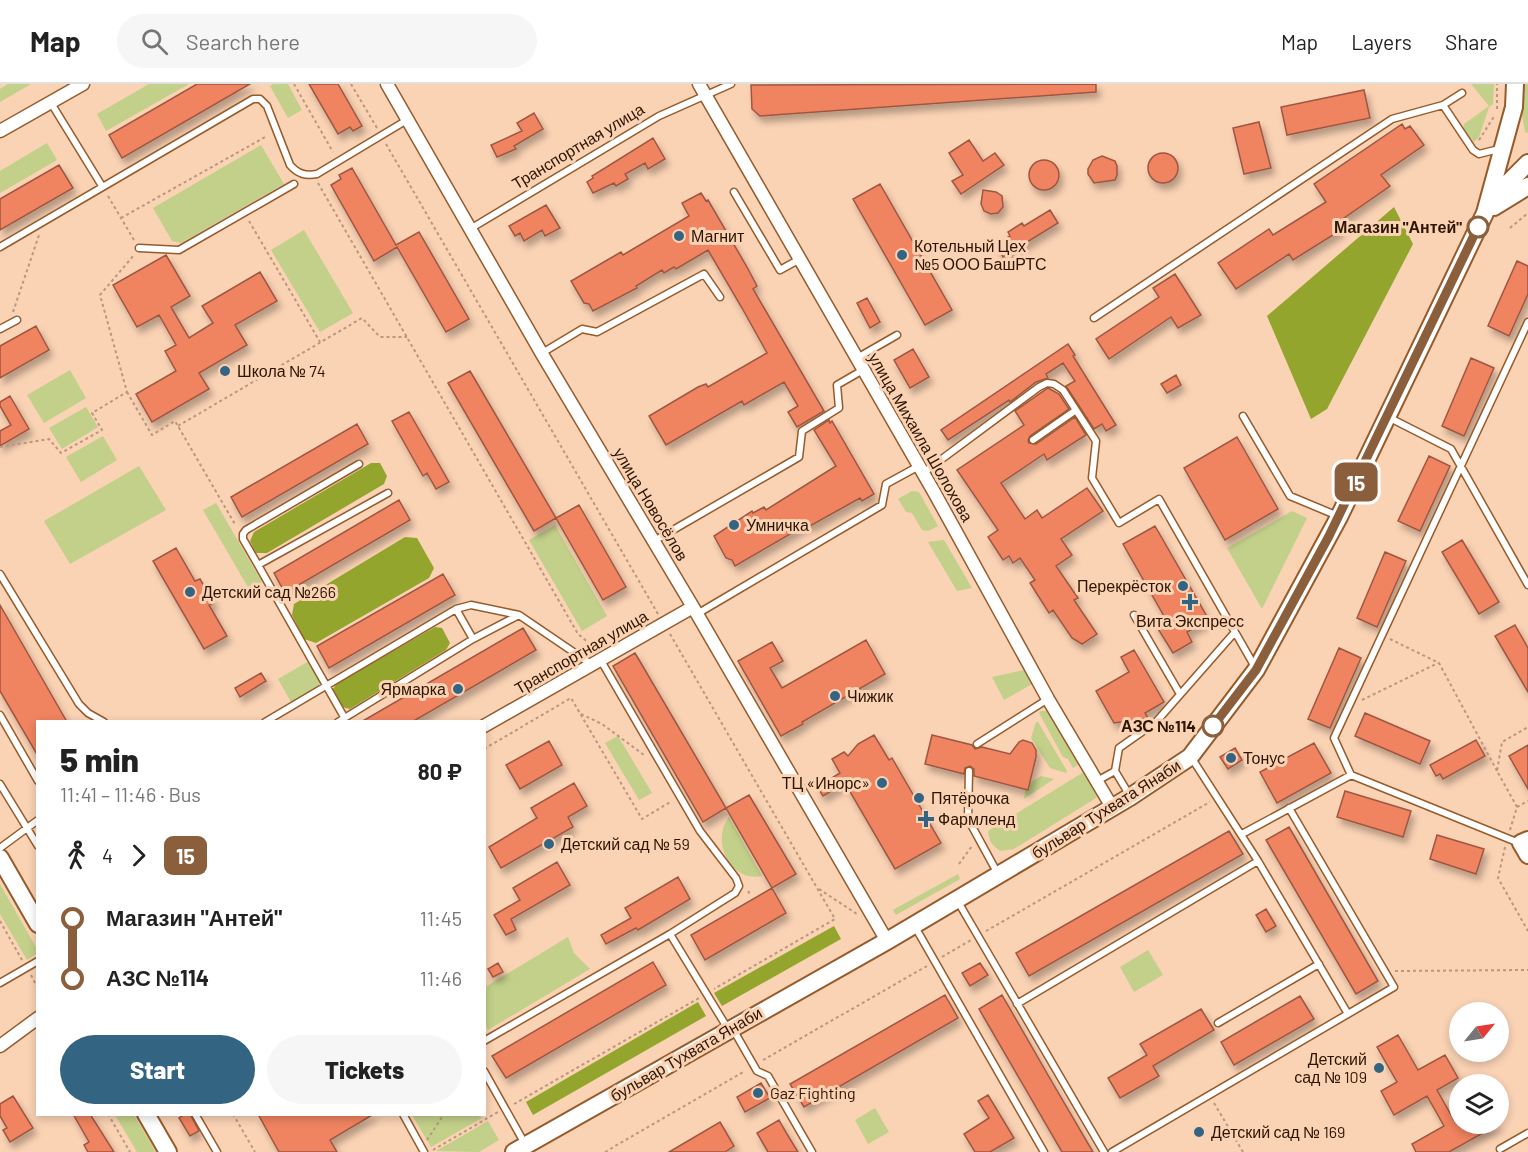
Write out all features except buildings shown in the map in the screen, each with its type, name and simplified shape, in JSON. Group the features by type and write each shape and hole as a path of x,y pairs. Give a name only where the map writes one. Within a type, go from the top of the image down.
{"main road":[{"name":"бульвар Тухвата Янаби","path":"520,1149 999,875 1130,797 1190,756 1256,670 1339,517 1485,213 1514,107 1515,84"},
{"name":"бульвар Тухвата Янаби","path":"1485,213 1508,183 1528,163"},
{"path":"1485,213 1528,186"},
{"path":"0,858 36,921"},
{"path":"147,1116 168,1152"}],"street":[{"path":"0,131 82,84"},
{"name":"улица Новосёлов","path":"387,84 542,354 695,610 887,940"},
{"name":"улица Михаила Шолохова","path":"699,84 921,469 1048,699 1112,807"},
{"name":"Транспортная улица","path":"486,725 598,659 664,623 695,610"},
{"path":"0,1046 36,1019"}],"lane":[{"name":"Транспортная улица","path":"470,229 659,116 732,84"},
{"path":"1094,318 1392,119 1443,105 1462,93"},
{"path":"0,247 253,99 260,99 267,106 290,165 306,176 316,174 407,120"},
{"path":"51,102 102,186"},
{"path":"1443,105 1473,150 1479,154 1503,148"},
{"path":"139,248 179,250 294,184"},
{"path":"734,192 780,270 800,259"},
{"path":"542,354 582,328 597,332 704,274 720,297"},
{"path":"0,329 17,320"},
{"path":"1521,844 1350,775 1334,738 1528,322"},
{"path":"857,358 897,335"},
{"path":"654,542 799,457 802,431 839,408 837,385 864,370"},
{"path":"695,610 882,505 886,484 921,469 1047,383 1054,384 1063,390 1096,441 1092,478 1119,523 1159,499 1256,670"},
{"path":"1033,440 1076,410"},
{"path":"1243,416 1290,496 1339,517"},
{"path":"1387,417 1451,449 1528,585"},
{"path":"359,464 246,530 243,534 243,539 326,685 341,719 473,639 519,615"},
{"path":"258,566 388,493"},
{"path":"0,574 79,704 88,713 100,720"},
{"path":"268,720 456,609 471,605 519,615 598,659 700,831 736,878 739,886 735,893 670,934 486,1040"},
{"path":"456,609 473,639"},
{"path":"1134,615 1180,694"},
{"path":"1130,797 1115,771 1119,748 1156,722 1235,632"},
{"path":"977,744 1048,699"},
{"path":"0,715 36,778"},
{"path":"1190,756 1242,834 1348,1014"},
{"path":"969,771 968,819 999,875"},
{"path":"1097,781 1115,771"},
{"path":"1242,834 1350,775"},
{"path":"0,784 36,843"},
{"path":"1112,1152 1394,987 1289,808"},
{"path":"0,848 36,821"},
{"path":"1017,1004 1258,861"},
{"path":"956,900 1104,1152"},
{"path":"913,925 1044,1152"},
{"path":"670,934 757,1071 768,1076 812,1152"},
{"path":"0,983 36,962"},
{"path":"1218,1023 1319,964"},
{"path":"486,1075 505,1108 520,1149"},
{"path":"196,1116 217,1152"},
{"path":"404,1116 423,1150"},
{"path":"1500,1149 1528,1133"}],"path":[{"path":"294,84 338,161"},
{"path":"351,84 835,919 430,1152"},
{"path":"1473,150 1497,113 1497,84"},
{"path":"121,218 267,135"},
{"path":"317,181 578,634 598,659"},
{"path":"102,186 139,248 100,295 127,392 152,435 175,421 243,539"},
{"path":"244,213 320,342"},
{"path":"1510,228 1528,213"},
{"path":"13,312 42,228"},
{"path":"178,426 362,318 380,337 407,337"},
{"path":"0,447 49,439 62,453 102,430 92,412 127,392"},
{"path":"1382,636 1439,663 1517,807 1521,844 1498,878 1528,931"},
{"path":"1349,706 1439,663"},
{"path":"486,748 571,698 642,819 680,796"},
{"path":"581,714 602,724 665,770"},
{"path":"1497,771 1502,742 1528,727"},
{"path":"605,1152 1217,798"},
{"path":"1517,807 1528,801"},
{"path":"817,888 864,919"},
{"path":"0,921 36,985"},
{"path":"1386,971 1528,970"},
{"path":"1210,1095 1243,1152"},
{"path":"109,1116 130,1152"},
{"path":"234,1116 255,1152"},
{"path":"423,1150 443,1116"}],"green space":[{"path":"8,84 31,84 0,102 0,89"},
{"path":"149,84 189,84 106,131 97,114"},
{"path":"288,84 302,110 288,118 270,86"},
{"path":"1471,84 1494,84 1493,104 1489,107 1479,137 1474,142 1463,130 1464,124 1489,106"},
{"path":"1523,84 1528,84 1528,133 1525,132 1522,115"},
{"path":"47,143 57,160 0,193 0,171"},
{"path":"261,145 284,184 181,243 172,241 153,208"},
{"path":"1394,207 1413,244 1327,409 1311,419 1267,316"},
{"path":"304,230 353,313 320,332 271,250"},
{"path":"70,370 86,398 44,423 27,395"},
{"path":"86,407 98,427 62,449 49,428"},
{"path":"103,436 117,460 81,482 66,457"},
{"path":"371,463 380,463 387,476 384,484 267,553 256,553 250,541 254,532"},
{"path":"139,466 166,510 70,564 44,521"},
{"path":"912,491 919,492 938,526 928,531 922,530 912,513 906,512 898,499"},
{"path":"216,503 262,582 249,589 203,510"},
{"path":"1292,511 1307,518 1262,609 1227,548"},
{"path":"555,525 607,616 582,631 529,540"},
{"path":"405,537 417,538 434,568 429,578 316,643 304,639 292,615 294,604"},
{"path":"944,540 972,588 957,591 928,542"},
{"path":"435,627 442,628 450,643 446,650 350,709 342,707 333,689 337,683"},
{"path":"309,661 322,683 291,702 278,679"},
{"path":"1024,670 1032,684 1004,700 992,677"},
{"path":"1049,711 1082,762 1073,768 1068,759 1063,757 1039,713"},
{"path":"1036,722 1067,771 1066,773 1050,768 1031,738"},
{"path":"618,736 652,793 639,800 605,743"},
{"path":"1087,770 1098,792 1097,797 1014,849 1000,851 993,845 988,831"},
{"path":"1041,776 1054,779 1024,799 1026,785"},
{"path":"729,817 762,876 741,873 727,858 722,837"},
{"path":"958,874 960,879 896,915 893,910"},
{"path":"0,884 36,947 36,954 27,960 0,914"},
{"path":"834,926 841,939 722,1006 714,993"},
{"path":"568,937 574,953 590,969 488,1030 486,1027 486,986"},
{"path":"1148,950 1163,975 1134,992 1120,967"},
{"path":"698,1002 706,1016 533,1115 526,1102"},
{"path":"875,1108 889,1132 868,1144 855,1120"},
{"path":"116,1116 135,1116 156,1152 137,1152"},
{"path":"413,1116 481,1116 482,1118 431,1147"},
{"path":"488,1121 499,1140 479,1152 436,1151"}],"bus line":[{"name":"15","path":"1213,726 1256,670 1329,536 1478,227"}],"place":[{"name":"Магазин \"Антей\"","path":"1478,227"},
{"name":"Магнит","path":"679,236"},
{"name":"Котельный Цех №5 ООО БашРТС","path":"902,255"},
{"name":"Школа № 74","path":"225,371"},
{"name":"Умничка","path":"734,525"},
{"name":"Перекрёсток","path":"1183,586"},
{"name":"Детский сад №266","path":"190,592"},
{"name":"Вита Экспресс","path":"1190,602"},
{"name":"Ярмарка","path":"458,689"},
{"name":"Чижик","path":"835,696"},
{"name":"АЗС №114","path":"1213,726"},
{"name":"Тонус","path":"1231,758"},
{"name":"ТЦ «Инорс»","path":"882,783"},
{"name":"Пятёрочка","path":"919,798"},
{"name":"Фармленд","path":"926,819"},
{"name":"Детский сад № 59","path":"549,844"},
{"name":"Детский сад № 109","path":"1379,1068"},
{"name":"Gaz Fighting","path":"758,1093"},
{"name":"Детский сад № 169","path":"1199,1132"}]}
